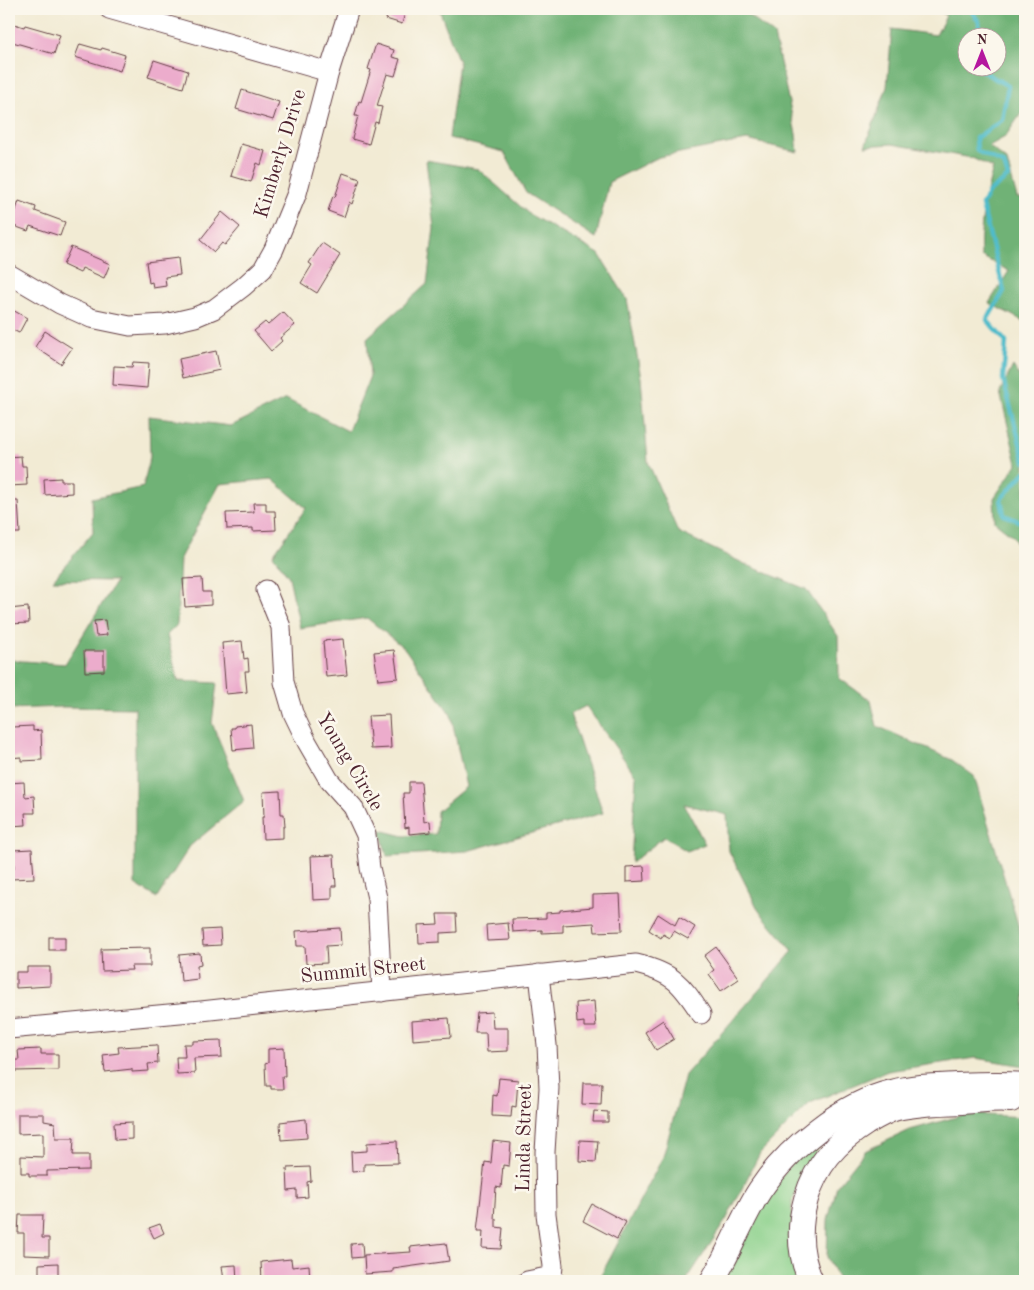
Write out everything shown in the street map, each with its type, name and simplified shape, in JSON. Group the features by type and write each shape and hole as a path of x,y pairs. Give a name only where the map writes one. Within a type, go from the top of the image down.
{"main road":[{"path":"712,1281 751,1205 779,1165 800,1145 849,1110 879,1095 912,1088 984,1083 1025,1085"},
{"path":"811,1281 801,1243 802,1216 808,1192 817,1171 825,1157 842,1140 872,1120 897,1108 994,1099 1025,1101"}],"street":[{"path":"109,9 329,72"},
{"name":"Kimberly Drive","path":"9,274 60,304 91,318 130,326 165,324 195,317 214,309 263,270 274,249 298,193 329,72 350,9"},
{"name":"Young Circle","path":"266,590 281,627 284,682 293,713 329,780 352,807 366,835 370,868 377,898 382,992"},
{"name":"Summit Street","path":"9,1029 382,992 636,964 655,969 672,978 685,990 701,1014"},
{"name":"Linda Street","path":"527,1281 552,1276 553,1266 546,1214 544,1152 549,1088 547,1045 539,974"}],"green space":[{"path":"439,9 740,9 774,35 796,134 798,152 747,140 659,157 609,182 596,238 526,193 504,152 449,138 459,62"},
{"path":"938,9 1025,9 1025,108 1005,137 989,146 1007,161 1017,198 1025,199 1025,322 989,303 1009,271 981,256 983,212 993,168 972,158 892,144 865,146 887,87 892,29 936,35 946,16"},
{"path":"426,160 478,169 529,214 599,254 627,299 641,378 648,462 678,532 747,565 806,589 838,636 839,678 871,701 877,726 952,760 974,776 1025,948 1025,1066 975,1058 888,1071 810,1103 760,1153 726,1220 686,1281 598,1281 663,1157 685,1075 793,951 759,911 729,851 727,815 684,804 705,844 687,851 664,837 631,863 636,776 586,706 570,714 603,813 467,851 387,856 380,830 404,836 436,834 437,811 466,787 451,715 405,649 367,618 300,628 289,577 273,555 306,508 272,479 220,484 180,558 177,625 167,635 178,681 217,683 212,723 244,801 190,846 157,898 135,884 135,708 64,707 9,709 9,660 65,664 116,581 53,580 93,532 92,498 143,487 150,457 149,416 231,426 286,399 348,431 370,376 367,338 427,284 434,228"},
{"path":"1013,366 1022,380 1025,411 1025,567 1014,537 995,522 994,498 1017,464 1000,392"},
{"path":"967,1114 1025,1117 1025,1281 839,1281 827,1257 828,1220 837,1186 865,1151 910,1130"},
{"path":"835,1130 820,1146 805,1170 792,1201 791,1246 800,1281 717,1281 759,1208 796,1157"}],"building":[{"path":"389,9 406,9 402,24 386,19"},
{"path":"11,23 60,35 54,54 9,41"},
{"path":"80,44 125,55 120,71 75,57"},
{"path":"376,44 394,50 392,57 400,59 395,76 387,74 377,106 382,107 378,123 375,122 369,144 352,139 358,116 355,116 371,70 368,69"},
{"path":"154,60 188,71 183,88 148,77"},
{"path":"242,90 279,102 273,120 236,109"},
{"path":"241,144 265,151 261,165 257,163 251,182 231,176"},
{"path":"343,173 360,179 352,204 349,202 344,217 328,211"},
{"path":"19,201 36,207 35,211 65,222 60,236 30,226 28,231 11,225"},
{"path":"222,212 240,227 225,245 222,243 214,252 200,240"},
{"path":"322,243 340,255 317,293 301,283 312,265 309,263"},
{"path":"71,247 110,264 104,278 82,268 80,273 63,265"},
{"path":"178,258 180,275 165,277 166,286 153,288 152,282 149,283 146,262"},
{"path":"9,308 27,318 19,333 9,328"},
{"path":"283,312 295,325 280,338 282,341 271,351 254,331 265,322 268,325"},
{"path":"45,331 72,348 61,364 35,347"},
{"path":"216,351 220,370 183,378 179,359"},
{"path":"133,362 149,363 147,388 113,385 114,366 132,367"},
{"path":"21,456 22,466 26,466 27,485 9,486 9,457"},
{"path":"61,478 61,481 72,481 72,493 45,495 44,479"},
{"path":"9,501 18,501 20,533 9,533"},
{"path":"253,503 266,503 266,511 275,511 276,530 253,531 253,528 227,529 226,513 254,512"},
{"path":"202,578 203,592 211,592 211,605 185,607 183,579"},
{"path":"28,607 29,623 9,624 9,609"},
{"path":"105,620 107,635 96,636 94,621"},
{"path":"343,639 347,675 326,677 323,641"},
{"path":"242,641 244,659 248,658 249,671 245,671 247,692 226,694 222,643"},
{"path":"394,650 398,678 378,680 374,652"},
{"path":"84,651 104,651 104,671 85,672"},
{"path":"389,715 391,748 371,749 368,716"},
{"path":"251,724 253,748 233,750 231,728"},
{"path":"33,726 33,731 41,730 42,760 21,761 21,757 9,758 9,733 13,732 12,727"},
{"path":"24,782 25,797 34,796 35,813 25,813 26,825 9,826 9,783"},
{"path":"409,782 421,782 424,822 430,821 431,832 409,834 409,827 405,828 403,793 409,793"},
{"path":"280,791 281,814 284,814 285,827 283,827 283,838 263,839 263,792"},
{"path":"32,849 34,878 11,879 10,868 14,868 13,850"},
{"path":"334,855 336,886 332,886 332,899 313,900 311,856"},
{"path":"644,866 645,881 626,882 626,867"},
{"path":"620,894 622,931 595,932 594,923 563,925 563,932 542,933 542,930 513,932 512,919 546,918 546,913 593,907 593,895"},
{"path":"437,914 456,914 457,932 440,933 440,942 419,943 418,925 438,924"},
{"path":"658,914 675,925 679,917 695,927 688,939 674,931 670,938 663,934 661,938 649,930"},
{"path":"508,923 510,940 487,941 486,925"},
{"path":"340,928 341,945 326,946 327,963 306,964 305,946 297,946 296,931"},
{"path":"220,929 221,945 203,946 202,930"},
{"path":"49,937 65,937 65,950 49,950"},
{"path":"716,947 739,979 721,991 709,974 714,970 704,956"},
{"path":"150,948 150,966 131,966 132,970 102,971 101,949"},
{"path":"200,953 201,965 197,966 198,979 181,981 179,955"},
{"path":"27,967 50,967 50,986 16,988 16,972 27,972"},
{"path":"594,1001 596,1027 584,1027 584,1022 577,1023 576,1003"},
{"path":"492,1012 493,1028 508,1028 508,1051 487,1052 486,1033 475,1033 477,1013"},
{"path":"449,1018 451,1037 413,1040 412,1021"},
{"path":"663,1020 674,1039 656,1050 645,1032"},
{"path":"221,1040 222,1057 194,1058 195,1073 177,1074 176,1057 185,1057 184,1044 193,1044 193,1041"},
{"path":"157,1045 158,1063 148,1064 149,1071 132,1072 132,1069 105,1072 103,1055 119,1053 118,1047"},
{"path":"284,1048 285,1076 282,1076 283,1089 271,1089 271,1086 266,1086 265,1064 268,1063 268,1049"},
{"path":"41,1049 41,1054 58,1054 58,1070 16,1071 16,1060 19,1060 18,1050"},
{"path":"499,1078 518,1080 516,1107 512,1106 511,1117 492,1116 493,1095 497,1096"},
{"path":"583,1083 602,1083 601,1105 582,1104"},
{"path":"594,1111 608,1112 608,1122 593,1122"},
{"path":"18,1114 44,1114 44,1121 55,1123 56,1138 74,1138 73,1155 89,1155 89,1170 47,1171 47,1176 29,1176 29,1173 21,1173 21,1156 43,1157 43,1133 18,1134"},
{"path":"306,1119 307,1138 281,1140 280,1122"},
{"path":"132,1122 132,1139 115,1140 114,1123"},
{"path":"580,1140 598,1141 596,1162 579,1161"},
{"path":"397,1141 398,1163 364,1164 364,1171 352,1172 351,1152 367,1151 367,1143"},
{"path":"493,1141 511,1143 509,1166 503,1165 501,1188 496,1187 494,1219 496,1219 496,1227 503,1228 501,1249 482,1248 483,1231 477,1231 485,1162 491,1163"},
{"path":"310,1167 311,1181 307,1182 308,1197 297,1198 297,1190 288,1191 287,1168"},
{"path":"592,1204 626,1222 617,1239 583,1221"},
{"path":"19,1215 43,1215 42,1238 49,1238 49,1256 24,1255 24,1233 18,1233"},
{"path":"160,1224 164,1233 154,1238 149,1228"},
{"path":"362,1243 363,1257 352,1258 351,1244"},
{"path":"446,1243 449,1261 393,1269 393,1272 365,1274 364,1255 411,1252 410,1247"},
{"path":"291,1259 292,1267 309,1265 310,1281 262,1281 261,1262"},
{"path":"58,1263 58,1281 39,1281 39,1264"},
{"path":"236,1265 237,1281 224,1281 222,1266"}],"waterway":[{"path":"970,9 979,22 979,28"},
{"path":"994,78 1008,86 1002,120 976,138 977,151 1004,164 1008,177 988,193 982,205 1004,291 987,320 1006,342 1003,379 1025,462"},
{"path":"1025,472 1001,499 1004,515 1021,522 1025,534"}]}
